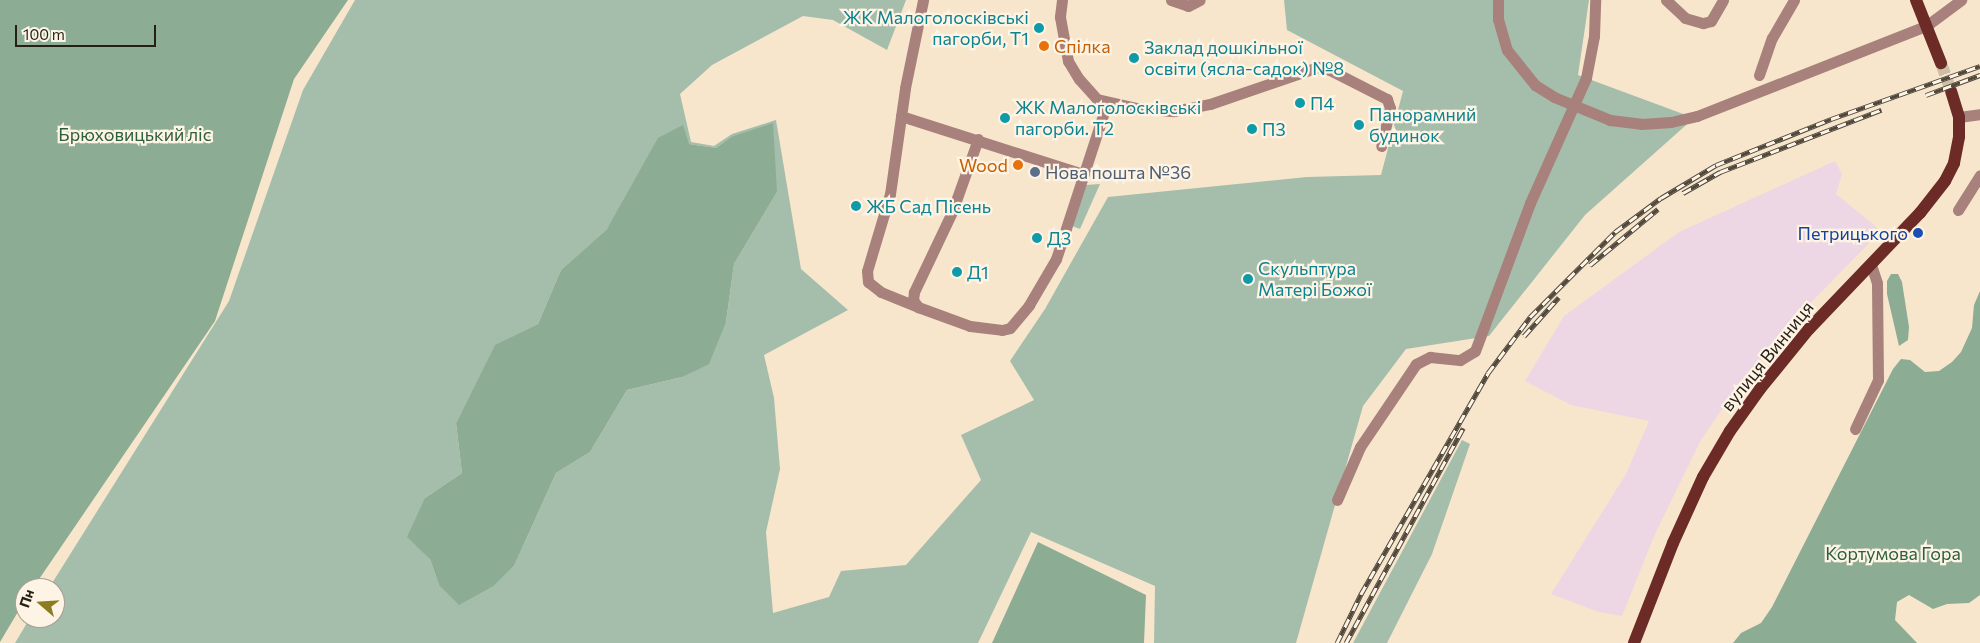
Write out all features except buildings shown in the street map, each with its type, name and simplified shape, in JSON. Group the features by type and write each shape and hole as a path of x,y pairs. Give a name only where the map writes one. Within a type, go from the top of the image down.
{"main road":[{"path":"1916,0 1941,63"},
{"name":"вулиця Винниця","path":"1634,643 1673,543 1703,477 1730,431 1760,389 1809,329 1920,213 1945,180 1958,149 1959,117 1951,92"}],"street":[{"path":"923,0 901,116 890,194 867,271 868,282 881,292 970,326 996,331 1010,328 1029,305 1056,259 1107,103"},
{"path":"1062,0 1060,17 1068,61 1079,79 1097,100 1107,103 1174,111 1210,104 1318,67 1330,70 1387,99 1390,108 1381,146"},
{"path":"1171,0 1188,6 1200,0"},
{"path":"1498,0 1501,35 1516,64 1540,88 1610,120 1641,124 1672,122 1926,26 1961,0"},
{"path":"1337,500 1360,447 1416,364 1430,357 1460,360 1475,351 1530,203 1590,67 1595,0"},
{"path":"1666,0 1685,18 1703,23 1711,21 1723,0"},
{"path":"1758,75 1772,38 1794,0"},
{"path":"1959,117 1980,114"},
{"path":"901,116 1083,174"},
{"path":"918,307 913,300 914,292 952,212 978,140"},
{"path":"1958,210 1980,175"},
{"path":"1855,429 1878,380 1877,283 1871,264"}],"shaded area":[{"path":"1835,161 1842,174 1836,194 1881,231 1789,325 1734,392 1701,440 1655,534 1622,616 1599,612 1551,594 1626,474 1649,421 1571,405 1525,381 1564,316 1679,232"}],"green space":[{"name":"Брюховицький ліс","path":"0,0 348,0 294,79 215,321 40,578 15,578 15,617 0,642"},
{"path":"355,0 906,0 887,50 833,20 803,16 712,65 680,94 691,142 714,146 732,134 776,120 801,269 848,310 764,355 774,398 780,469 766,532 773,613 829,597 841,571 906,565 981,480 961,435 1034,400 1010,361 1045,309 1108,197 1307,177 1381,175 1403,91 1287,30 1284,0 1589,0 1578,75 1694,118 1585,215 1489,336 1406,349 1363,406 1296,643 1154,643 1155,586 1031,532 978,643 15,643 24,628 65,628 65,578 55,578 229,301 303,90","holes":["731,137 777,192 734,264 726,322 682,377 627,390 590,452 556,473 514,566 495,585 439,585 430,559 425,498 462,473 456,423 495,346 538,324 561,270 607,229 628,197 689,144 716,148"]},
{"path":"773,123 777,192 734,264 726,322 709,364 682,377 627,390 590,452 556,473 514,566 495,585 459,605 439,585 430,559 407,537 425,498 462,473 456,423 495,345 538,324 561,270 607,229 658,138 683,125 689,144 716,148 731,137"},
{"path":"1100,184 1080,229 1072,226 1086,185"},
{"path":"1891,274 1898,274 1902,282 1909,327 1908,340 1899,346 1887,294 1887,281"},
{"name":"Кортумова Гора","path":"1980,291 1980,595 1969,603 1947,604 1933,609 1909,595 1897,602 1895,620 1917,643 1733,643 1741,633 1761,623 1772,607 1893,369 1901,359 1910,360 1925,372 1939,371 1952,362 1961,352 1972,328 1974,305"},
{"path":"1462,440 1470,444 1432,554 1387,643 1353,643"},
{"path":"1038,542 1146,595 1144,643 992,643"}],"tunnel":[{"path":"1941,63 1951,91"}],"railway":[{"path":"1337,643 1361,594 1488,373 1530,317 1615,232 1661,198 1716,165 1831,119 1980,66"},
{"path":"1926,95 1980,75"},
{"path":"1683,193 1720,172 1881,110"},
{"path":"1590,265 1658,209"},
{"path":"1524,336 1559,297"},
{"path":"1346,643 1463,428"}],"place":[{"name":"ЖК Малоголосківські пагорби, Т1","path":"1039,28"},
{"name":"Спілка","path":"1044,46"},
{"name":"Заклад дошкільної освіти (ясла-садок) №8","path":"1134,58"},
{"name":"П4","path":"1300,103"},
{"name":"ЖК Малоголосківські пагорби. Т2","path":"1005,118"},
{"name":"Панорамний будинок","path":"1359,125"},
{"name":"П3","path":"1252,129"},
{"name":"Wood","path":"1018,165"},
{"name":"Нова пошта №36","path":"1035,172"},
{"name":"ЖБ Сад Пісень","path":"856,206"},
{"name":"Петрицького","path":"1918,233"},
{"name":"Д3","path":"1037,238"},
{"name":"Д1","path":"957,272"},
{"name":"Скульптура Матері Божої","path":"1248,279"}]}
